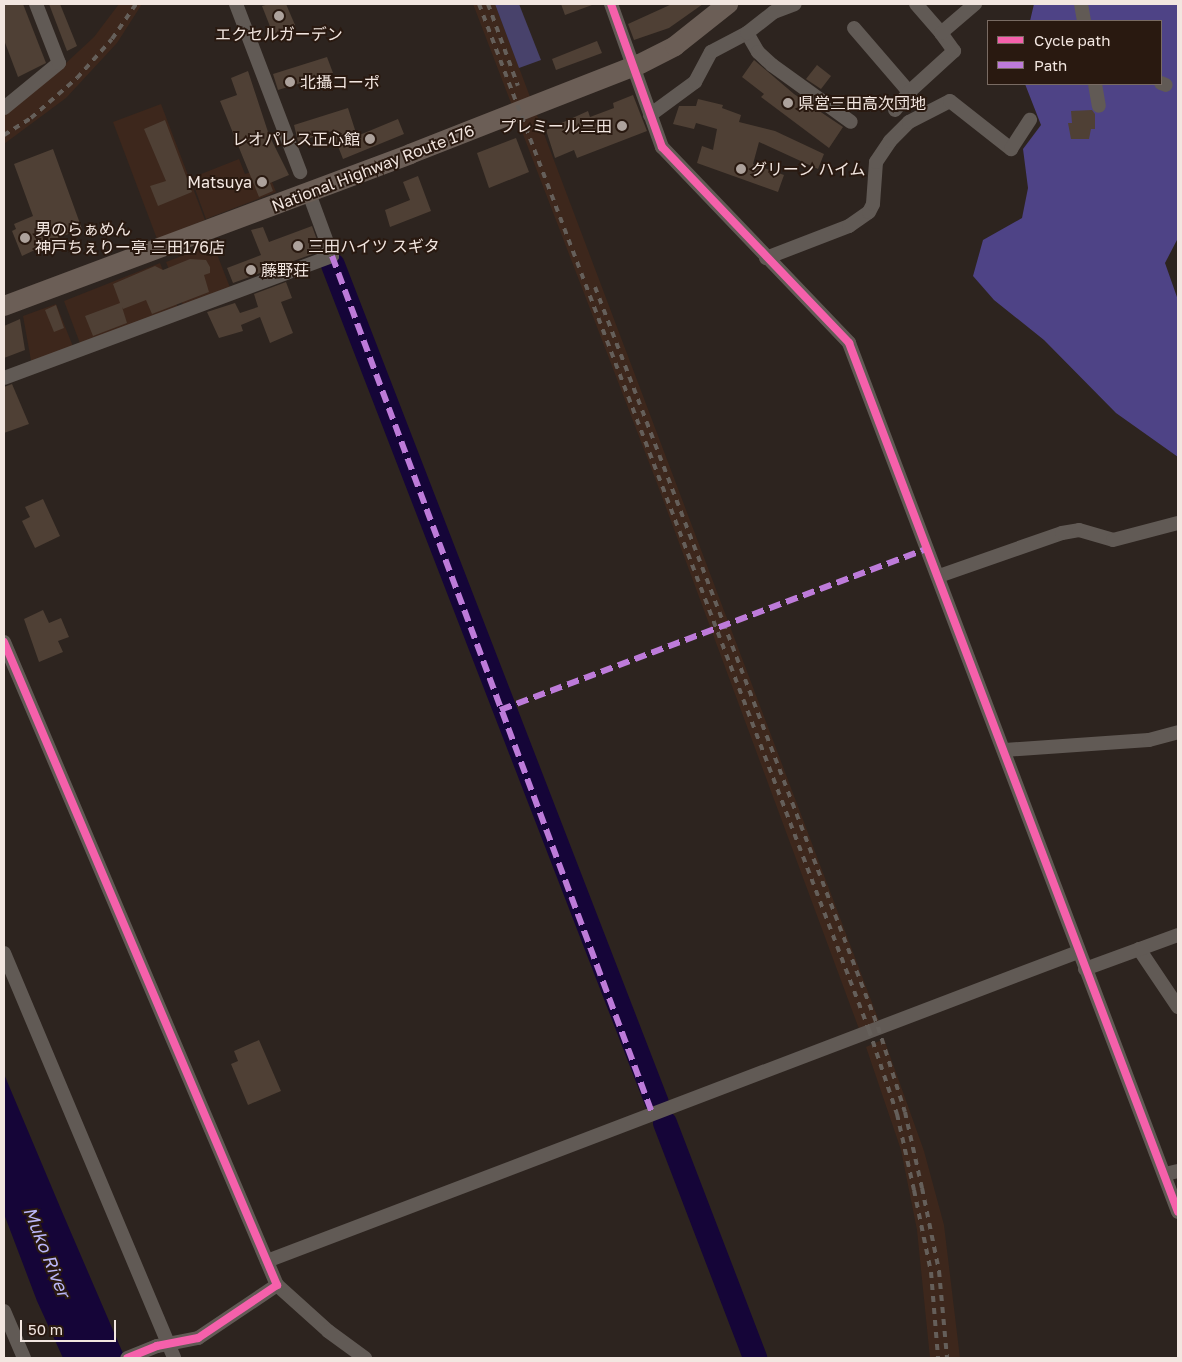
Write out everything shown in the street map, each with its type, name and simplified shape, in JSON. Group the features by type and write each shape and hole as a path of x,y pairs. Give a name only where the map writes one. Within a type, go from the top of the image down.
{"highway":[{"name":"National Highway Route 176","path":"4,306 508,116 640,64 675,46 728,4"}],"street":[{"path":"4,108 59,63 36,4"},
{"path":"236,4 300,172"},
{"path":"610,4 662,147 849,343 1005,750 1078,952 1171,1172 1178,1212"},
{"path":"650,115 695,82 711,52 747,33 774,12 795,4"},
{"path":"895,110 909,92 954,50 916,4"},
{"path":"941,33 975,4"},
{"path":"1081,4 1084,20"},
{"path":"854,28 909,92"},
{"path":"747,33 758,52 772,65 851,122"},
{"path":"1095,85 1099,106"},
{"path":"766,258 849,226 869,212 874,204 876,162 890,141 909,122 950,101 1011,149 1030,120"},
{"path":"4,378 332,256 311,199"},
{"path":"939,576 1062,533 1079,530 1113,540 1178,523"},
{"path":"4,642 277,1285 328,1331 365,1358"},
{"path":"1005,750 1148,740 1178,732"},
{"path":"1085,969 1178,935"},
{"path":"1139,949 1178,1007"},
{"path":"267,1261 1078,952"},
{"path":"4,954 163,1345 174,1358"},
{"path":"127,1358 163,1345 198,1338 277,1285"},
{"path":"4,1311 24,1358"}],"shaded area":[{"path":"119,4 142,4 117,43 66,98 4,144 4,114 66,63 94,37"},
{"path":"473,4 495,4 879,1021 859,1029 658,486"},
{"path":"495,4 519,4 541,60 519,68"},
{"path":"1034,4 1178,4 1178,238 1165,263 1178,300 1178,457 1116,413 1044,340 994,300 973,276 983,240 1022,218 1028,188 1023,149 1041,125 1025,85 1162,85 1162,20 1030,20"},
{"path":"161,104 205,220 157,239 113,122"},
{"path":"239,159 245,174 266,167 276,192 206,219 191,178"},
{"path":"213,244 231,290 184,308 166,262"},
{"path":"160,263 179,310 81,346 64,301"},
{"path":"56,304 74,349 32,366 23,316"},
{"path":"884,1039 924,1151 944,1225 960,1358 930,1358 917,1230 901,1150 866,1047"}],"water":[{"name":"Muko River","path":"4,1074 125,1358 63,1358 37,1301 4,1214"}],"building":[{"path":"4,4 23,4 46,63 18,77 4,40"},
{"path":"49,4 60,4 77,46 67,51"},
{"name":"エクセルガーデン","path":"286,4 295,25 273,34 262,6"},
{"path":"561,4 592,4 592,5 565,15"},
{"path":"672,4 703,4 669,28 634,40 628,24"},
{"path":"597,41 602,53 556,70 552,59"},
{"name":"北攝コーポ","path":"327,57 333,73 278,90 273,74"},
{"name":"県営三田高次団地","path":"754,60 794,94 843,127 829,148 761,97 764,94 742,77"},
{"path":"817,65 831,76 821,89 806,79"},
{"path":"248,71 269,135 289,175 270,183 273,191 259,197 220,101 237,95 231,78"},
{"path":"633,95 647,131 577,158 574,150 555,158 546,130 588,111 590,117 614,108 613,103"},
{"path":"698,99 723,105 722,108 741,115 739,122 775,131 824,154 818,169 759,142 753,164 784,175 778,192 697,163 702,146 713,150 717,129 696,123 694,129 673,124 679,106 696,106"},
{"path":"348,108 357,136 398,119 404,134 343,159 332,131 298,142 294,125"},
{"path":"1092,110 1095,114 1095,129 1091,129 1089,139 1071,139 1068,123 1072,123 1071,111"},
{"path":"165,120 192,192 158,206 150,186 166,181 144,129"},
{"path":"516,138 529,172 489,188 477,153"},
{"path":"53,149 82,229 36,246 37,249 22,256 12,231 16,229 14,224 33,216 14,164"},
{"path":"418,176 431,211 390,227 385,210 410,200 403,182"},
{"path":"312,226 321,251 233,283 227,268 261,255 251,230 263,227 269,242"},
{"path":"190,259 206,260 210,267 210,273 204,275 209,292 152,314 146,300 123,309 122,307 127,323 93,336 85,316 120,303 113,284 155,266 163,270"},
{"path":"286,282 292,298 281,302 293,333 270,343 260,317 241,325 243,331 219,338 207,312 235,303 240,313 258,307 254,294"},
{"path":"56,305 64,328 54,332 45,310"},
{"path":"20,319 25,350 4,358 4,326"},
{"path":"12,384 29,424 4,433 4,387"},
{"path":"43,499 60,536 35,548 22,521 30,517 25,507"},
{"path":"43,610 49,623 61,618 69,637 58,641 63,652 39,662 24,619"},
{"path":"259,1040 281,1091 248,1105 231,1064 238,1061 234,1051"}],"waterway":[{"path":"333,265 657,1103"},
{"path":"665,1123 755,1358"}],"railway":[{"path":"4,135 31,118 77,78 112,39 136,4"},
{"path":"479,4 869,1030 897,1114 914,1190 931,1272 938,1358"},
{"path":"488,4 518,86"},
{"path":"595,287 878,1027 905,1112 922,1188 939,1271 947,1358"}],"marked path":[{"path":"332,256 652,1113"},
{"path":"500,710 928,548"}],"cycle path":[{"path":"611,4 662,147 849,343 1178,1212"},
{"path":"4,642 277,1285 198,1338 157,1346 127,1358"}],"place":[{"name":"エクセルガーデン","path":"279,16"},
{"name":"北攝コーポ","path":"290,82"},
{"name":"県営三田高次団地","path":"788,103"},
{"name":"プレミール三田","path":"622,126"},
{"name":"レオパレス正心館","path":"370,139"},
{"name":"グリーン ハイム","path":"741,169"},
{"name":"Matsuya","path":"262,182"},
{"name":"男のらぁめん 神戸ちぇりー亭 三田176店","path":"25,238"},
{"name":"三田ハイツ スギタ","path":"298,246"},
{"name":"藤野荘","path":"251,270"}]}
